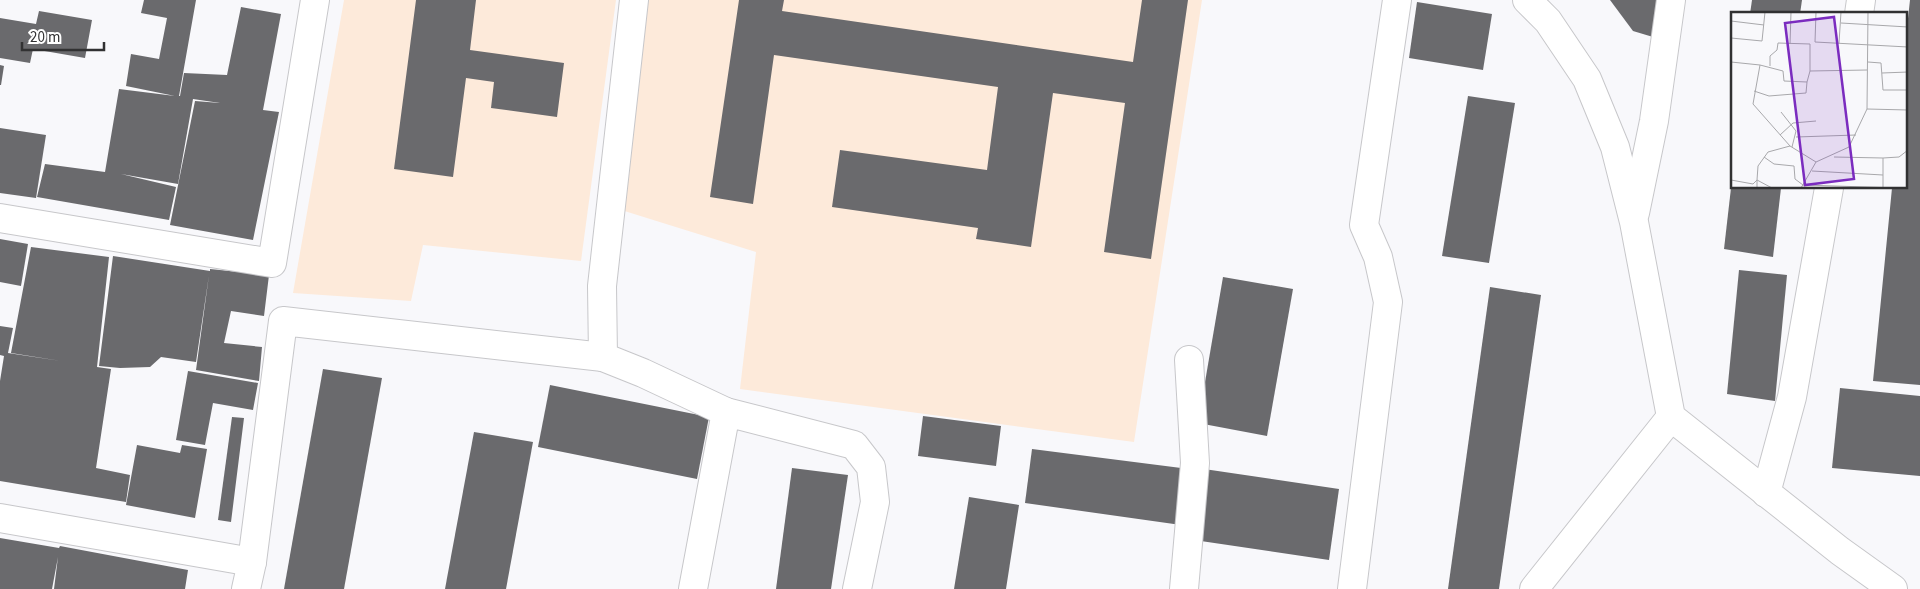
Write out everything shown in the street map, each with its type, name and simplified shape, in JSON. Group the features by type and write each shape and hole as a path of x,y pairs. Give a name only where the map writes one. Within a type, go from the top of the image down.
{"street":[{"path":"0,218 272,263 315,0"},
{"path":"603,357 602,286 634,0"},
{"path":"1352,589 1388,302 1378,256 1364,225 1397,0"},
{"path":"1527,0 1548,21 1587,79 1616,147 1634,222 1671,418 1840,551 1893,589"},
{"path":"1634,222 1654,121 1671,0"},
{"path":"1766,493 1792,398 1829,189"},
{"path":"246,589 252,562 283,321 603,357 726,412 854,445 871,468 875,502 857,589"},
{"path":"1184,589 1195,464 1189,360"},
{"path":"693,589 726,412"},
{"path":"1534,589 1671,418"},
{"path":"0,518 252,562"}],"shaded area":[{"path":"344,0 616,0 581,261 423,245 411,301 293,293"},
{"path":"644,0 1202,0 1134,442 740,389 756,252 618,209"}],"building":[{"path":"144,0 196,0 179,96 184,73 227,75 241,7 281,14 263,110 279,112 253,240 170,225 195,101 220,103 193,99 178,184 121,174 176,187 169,220 37,197 45,164 105,172 119,89 175,96 126,86 131,54 159,59 167,18 141,13"},
{"path":"416,0 476,0 470,50 564,63 557,117 491,108 494,82 466,78 453,177 394,169"},
{"path":"739,0 784,0 782,11 1133,62 1142,0 1188,0 1151,259 1104,252 1125,103 1053,93 1031,247 976,239 978,228 832,207 840,150 987,170 998,87 774,55 753,204 710,197"},
{"path":"1610,0 1658,0 1653,37 1633,31"},
{"path":"1752,0 1802,0 1800,12 1750,12"},
{"path":"1910,0 1920,0 1920,385 1873,381 1892,189 1908,189 1908,18"},
{"path":"1417,2 1492,14 1483,70 1409,58"},
{"path":"39,11 92,20 85,58 33,49 30,63 0,58 0,18 36,24"},
{"path":"0,65 4,66 1,85 0,85"},
{"path":"1468,96 1515,103 1489,263 1442,256"},
{"path":"0,128 46,135 36,198 0,193"},
{"path":"1731,188 1781,189 1773,257 1724,249"},
{"path":"0,239 28,244 21,286 0,282"},
{"path":"31,247 109,257 97,367 111,369 96,468 130,475 126,502 0,481 0,381 4,356 0,355 0,326 13,328 8,353 61,361 11,353"},
{"path":"113,256 210,271 210,269 269,275 264,316 231,311 224,343 262,347 259,381 196,370 209,275 196,362 161,357 150,367 120,368 99,366"},
{"path":"1739,270 1787,275 1775,401 1727,394"},
{"path":"1223,277 1293,289 1267,436 1198,423"},
{"path":"1490,287 1541,295 1499,589 1448,589"},
{"path":"323,369 382,378 344,589 284,589"},
{"path":"188,371 258,383 253,410 213,403 205,445 176,440"},
{"path":"550,385 709,417 697,479 538,447"},
{"path":"1840,388 1920,396 1920,476 1832,468"},
{"path":"923,416 1001,426 996,466 918,456"},
{"path":"232,417 244,418 231,522 218,520"},
{"path":"474,432 533,442 506,589 445,589"},
{"path":"137,445 180,453 182,445 207,449 195,518 126,505"},
{"path":"1032,449 1189,469 1181,525 1025,503"},
{"path":"792,468 848,475 831,589 776,589"},
{"path":"1204,469 1339,489 1329,560 1194,540"},
{"path":"969,497 1019,505 1006,589 954,589"},
{"path":"0,538 59,548 60,546 188,570 185,589 54,589 58,557 52,589 0,589"}]}
